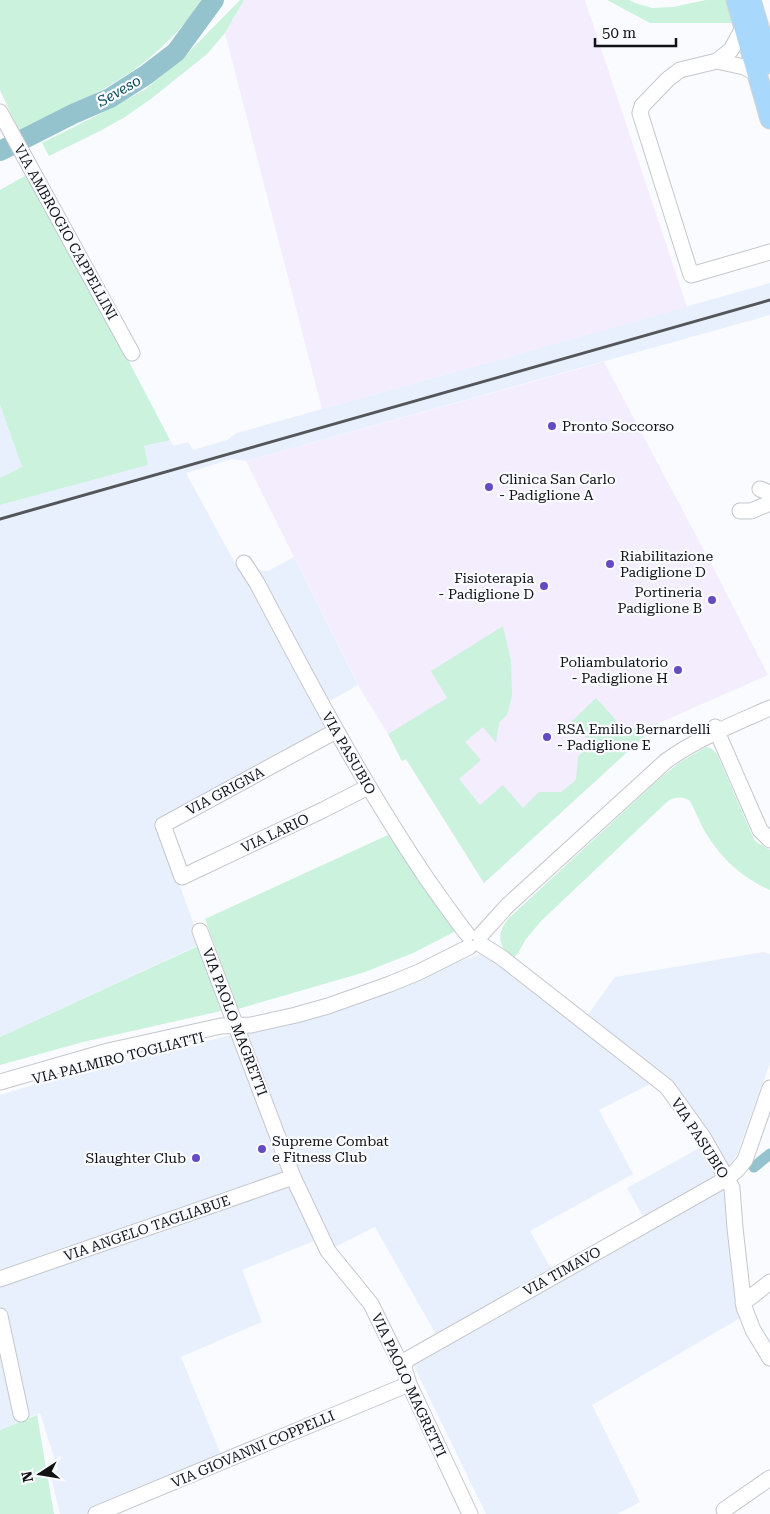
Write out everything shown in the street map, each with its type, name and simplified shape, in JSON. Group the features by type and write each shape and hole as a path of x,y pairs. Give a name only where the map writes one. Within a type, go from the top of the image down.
{"main road":[{"path":"736,0 762,34 764,69"},
{"path":"751,0 762,34 770,119"}],"street":[{"path":"762,34 731,50 717,61 676,72 642,106 640,113 691,275 770,252"},
{"path":"717,61 764,69"},
{"name":"VIA AMBROGIO CAPPELLINI","path":"0,112 132,353"},
{"path":"740,511 751,511 770,503"},
{"name":"VIA PASUBIO","path":"244,563 257,583 368,787 407,849 473,939 501,957 667,1087 703,1137 732,1188 734,1228 743,1303 753,1330 770,1358"},
{"path":"473,939 666,761 716,729 770,703"},
{"path":"716,729 770,708"},
{"path":"716,729 760,830 770,840"},
{"name":"VIA GRIGNA","path":"182,877 163,825 336,731"},
{"name":"VIA LARIO","path":"182,877 368,787"},
{"name":"VIA PAOLO MAGRETTI","path":"200,930 293,1177 328,1252 371,1304 404,1368 409,1384 470,1514"},
{"name":"VIA PALMIRO TOGLIATTI","path":"0,1088 84,1064 223,1032 250,1019 295,1010 388,978 473,939"},
{"name":"VIA PALMIRO TOGLIATTI","path":"0,1082 108,1052 221,1026 236,1026"},
{"name":"VIA TIMAVO","path":"404,1368 408,1359 726,1179 745,1160 770,1088"},
{"name":"VIA ANGELO TAGLIABUE","path":"0,1279 293,1177"},
{"path":"743,1303 770,1282"},
{"path":"0,1316 21,1414"},
{"name":"VIA GIOVANNI COPPELLI","path":"96,1514 409,1384"},
{"path":"724,1510 770,1478"}],"shaded area":[{"path":"244,0 585,0 687,307 322,409 225,33"},
{"path":"770,283 770,315 246,461 232,459 186,473 235,563 250,555 258,568 262,571 268,571 294,557 358,685 321,706 333,730 157,823 201,944 0,1037 0,505 147,465 143,446 170,440 173,446 188,442 193,450 227,440 237,433"},
{"path":"604,362 768,675 659,723 484,883 406,759 402,761 362,692 246,461"},
{"path":"0,405 22,467 0,478"},
{"path":"488,952 580,1026 615,977 763,952 770,954 770,1063 737,1154 727,1171 748,1306 740,1318 592,1405 640,1502 617,1514 486,1514 412,1362 442,1345 375,1227 331,1249 324,1237 242,1270 262,1322 181,1357 222,1457 87,1514 60,1514 50,1473 58,1470 40,1413 0,1430 0,1095 83,1070 299,1019 390,990 456,962","holes":["654,1082 703,1146 627,1188 645,1220 553,1272 530,1231 633,1174 599,1110"]}],"green space":[{"path":"0,0 205,0 161,48 141,65 118,81 19,131 0,90"},
{"path":"240,0 244,0 225,33 207,54 125,117 49,156 42,143 146,89 185,56"},
{"path":"607,0 629,0 652,8 673,7 706,0 726,0 732,23 650,23"},
{"path":"30,173 170,440 144,446 148,465 0,505 0,478 22,467 0,405 0,190"},
{"path":"503,626 511,661 512,696 507,715 499,723 496,743 483,727 465,742 481,760 459,779 480,805 503,785 523,808 539,792 561,792 576,780 578,756 592,744 571,722 596,698 623,728 631,729 659,723 484,883 406,759 402,761 388,734 447,698 431,671"},
{"path":"706,747 711,748 717,754 755,841 770,850 770,890 759,885 730,863 707,835 689,800 676,798 668,801 541,921 526,939 514,958 509,954 502,945 500,935 508,919 658,780 679,763"},
{"path":"388,835 456,931 413,953 365,972 238,1009 205,919"},
{"path":"198,946 221,1011 83,1042 0,1065 0,1037"},
{"path":"37,1415 54,1514 0,1514 0,1430"}],"waterway":[{"name":"Seveso","path":"0,151 73,114 110,98 146,75 176,52 214,0"},
{"path":"754,1167 770,1154"}],"railway":[{"path":"0,519 770,300"}],"place":[{"name":"Pronto Soccorso","path":"552,426"},
{"name":"Clinica San Carlo - Padiglione A","path":"489,487"},
{"name":"Riabilitazione Padiglione D","path":"610,564"},
{"name":"Fisioterapia - Padiglione D","path":"544,586"},
{"name":"Portineria Padiglione B","path":"712,600"},
{"name":"Poliambulatorio - Padiglione H","path":"678,670"},
{"name":"RSA Emilio Bernardelli - Padiglione E","path":"547,737"},
{"name":"Supreme Combat e Fitness Club","path":"262,1149"},
{"name":"Slaughter Club","path":"196,1158"}]}
